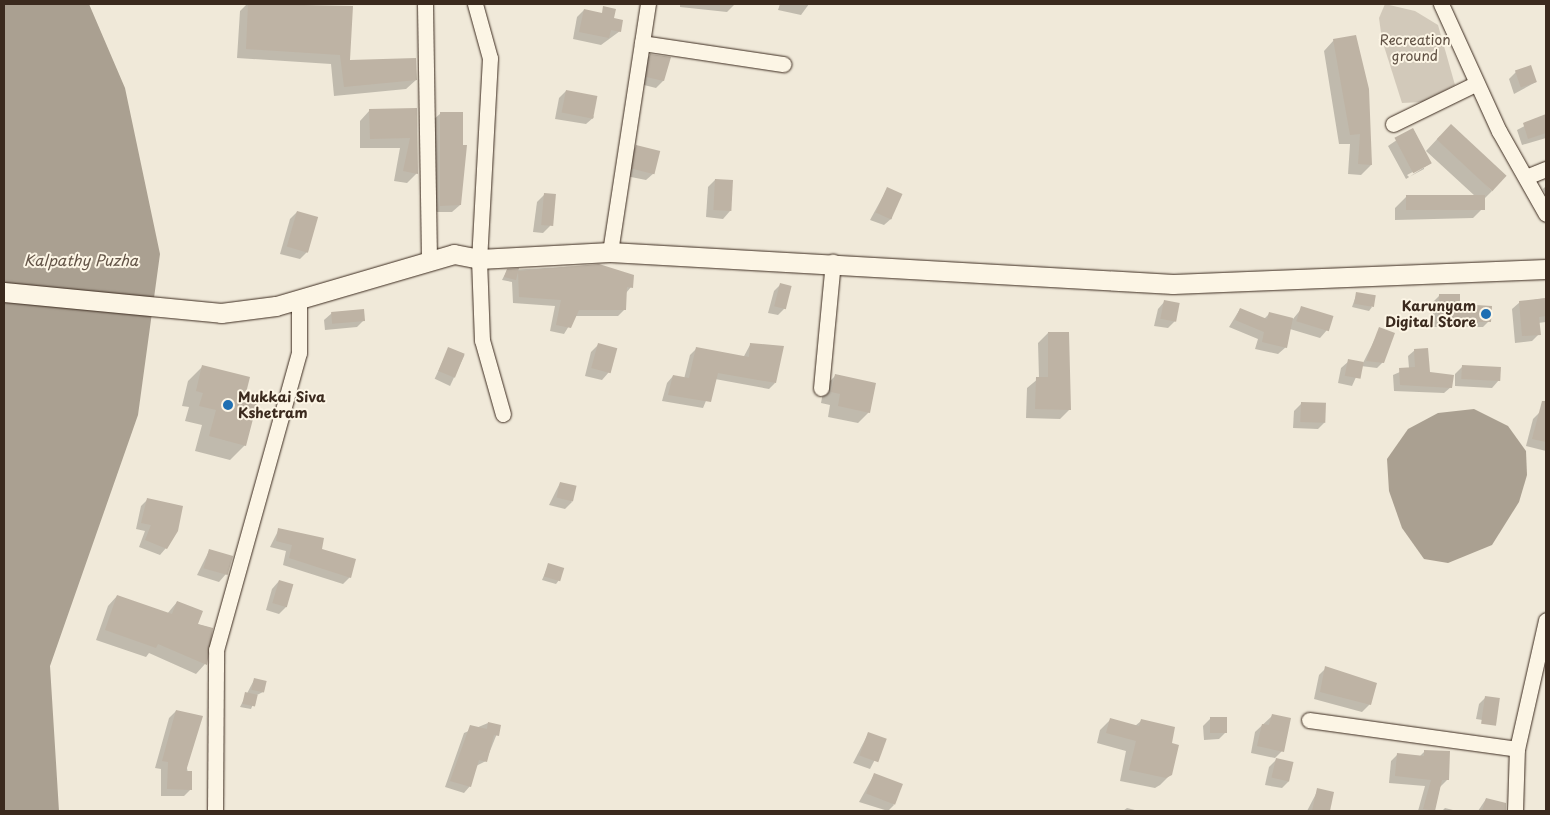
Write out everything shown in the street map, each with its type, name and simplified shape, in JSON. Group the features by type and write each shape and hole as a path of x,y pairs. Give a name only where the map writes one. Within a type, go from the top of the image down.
{"main road":[{"path":"4,292 221,313 299,300 454,254 479,258 610,252 833,262 1173,284 1546,268"}],"street":[{"path":"423,4 429,262"},
{"path":"610,252 648,4"},
{"path":"1441,4 1477,83 1546,214"},
{"path":"471,6 490,58 479,258 482,340 502,414"},
{"path":"642,43 783,64"},
{"path":"1393,124 1477,83"},
{"path":"1526,177 1546,169"},
{"path":"821,388 833,262"},
{"path":"215,811 216,650 299,353 299,300"},
{"path":"1515,811 1517,749 1546,620"},
{"path":"1309,720 1517,749"}],"green space":[{"name":"Recreation ground","path":"1385,4 1415,11 1438,25 1455,85 1423,102 1402,103 1382,40 1379,18"}],"water":[{"name":"Kalpathy Puzha","path":"4,4 89,4 125,88 160,254 138,415 50,666 59,811 4,811"},
{"path":"1474,409 1508,426 1526,451 1527,475 1519,502 1492,545 1448,563 1424,559 1402,528 1389,491 1387,459 1408,429 1438,413"}],"building":[{"path":"248,4 353,6 350,60 416,58 417,80 344,87 340,55 246,49"},
{"path":"603,6 616,9 614,18 623,20 621,32 611,30 609,38 579,32 584,9 602,13"},
{"path":"1356,35 1369,89 1372,165 1358,164 1360,134 1350,135 1333,39"},
{"path":"650,54 671,57 664,81 646,77"},
{"path":"1531,65 1537,82 1521,88 1515,71"},
{"path":"566,90 597,96 593,119 562,113"},
{"path":"417,108 418,174 403,171 410,138 370,139 369,109"},
{"path":"440,112 463,112 463,145 467,145 461,205 440,206"},
{"path":"1546,114 1546,133 1528,139 1523,123"},
{"path":"1451,124 1507,176 1492,191 1437,139"},
{"path":"1413,128 1432,163 1413,173 1394,138"},
{"path":"636,145 660,151 654,174 630,168"},
{"path":"715,179 733,180 731,211 713,210"},
{"path":"887,187 903,194 891,219 876,213"},
{"path":"544,193 556,194 553,226 541,225"},
{"path":"1406,195 1485,195 1485,210 1406,210"},
{"path":"297,211 318,217 308,253 287,247"},
{"path":"599,264 634,275 633,288 627,287 626,310 579,310 571,328 556,325 561,300 519,297 518,271"},
{"path":"519,268 516,280 504,277 507,269"},
{"path":"780,283 792,286 786,309 774,306"},
{"path":"1356,292 1376,295 1374,307 1354,304"},
{"path":"1439,294 1460,294 1460,304 1492,306 1491,322 1438,322"},
{"path":"1546,298 1546,316 1539,317 1541,335 1522,336 1519,301"},
{"path":"1164,300 1180,303 1176,322 1160,319"},
{"path":"1301,306 1334,316 1329,331 1296,321"},
{"path":"1240,308 1267,319 1269,312 1293,318 1287,348 1262,342 1264,332 1235,320"},
{"path":"364,309 365,321 332,324 331,312"},
{"path":"1379,327 1395,333 1384,363 1366,361"},
{"path":"1048,332 1069,332 1071,410 1035,409 1036,377 1048,377"},
{"path":"598,343 617,348 611,373 591,368"},
{"path":"750,343 784,346 776,383 718,373 711,402 668,395 673,375 689,378 696,347 749,357"},
{"path":"448,347 465,354 455,378 438,371"},
{"path":"1428,348 1430,372 1454,375 1452,388 1400,385 1399,368 1415,367 1414,349"},
{"path":"1348,359 1364,362 1360,379 1345,376"},
{"path":"202,365 250,377 246,393 259,396 246,446 209,436 216,410 199,406 203,393 196,391"},
{"path":"1462,365 1501,367 1500,381 1461,379"},
{"path":"835,374 876,383 870,413 838,406 840,394 831,392"},
{"path":"1542,401 1546,401 1546,442 1532,439"},
{"path":"1301,402 1326,403 1325,423 1300,422"},
{"path":"560,482 577,486 573,501 556,498"},
{"path":"147,498 183,506 178,531 167,549 145,540 151,525 141,523"},
{"path":"278,528 324,538 322,549 356,559 351,578 289,558 292,545 276,541"},
{"path":"209,549 233,556 228,575 203,568"},
{"path":"548,563 564,568 560,581 544,576"},
{"path":"279,580 293,584 287,607 272,603"},
{"path":"117,595 172,614 177,601 203,611 198,624 213,628 207,665 158,644 156,648 105,630"},
{"path":"1325,666 1377,683 1371,705 1320,692"},
{"path":"254,678 267,681 264,693 251,690"},
{"path":"245,692 258,695 255,707 242,704"},
{"path":"1485,696 1500,698 1496,726 1481,724"},
{"path":"176,710 203,716 186,771 192,771 192,790 167,789 168,762 162,761"},
{"path":"1272,714 1291,718 1284,752 1257,746 1262,724 1269,725"},
{"path":"1210,717 1227,717 1227,733 1210,733"},
{"path":"1110,718 1139,726 1141,719 1175,727 1172,743 1179,745 1172,775 1166,778 1129,770 1136,741 1106,733"},
{"path":"488,722 501,725 499,736 494,735 487,762 479,760 471,787 450,781 470,725 487,729"},
{"path":"868,732 887,739 878,762 859,755"},
{"path":"1424,750 1450,751 1449,780 1442,780 1435,811 1423,809 1431,780 1395,776 1397,753 1424,756"},
{"path":"1276,758 1294,762 1289,782 1272,777"},
{"path":"874,773 903,784 895,805 866,794"},
{"path":"1317,788 1334,792 1330,811 1312,811"},
{"path":"1486,798 1506,803 1506,811 1482,811"}],"place":[{"name":"Karunyam Digital Store","path":"1486,314"},
{"name":"Mukkai Siva Kshetram","path":"228,405"}]}
